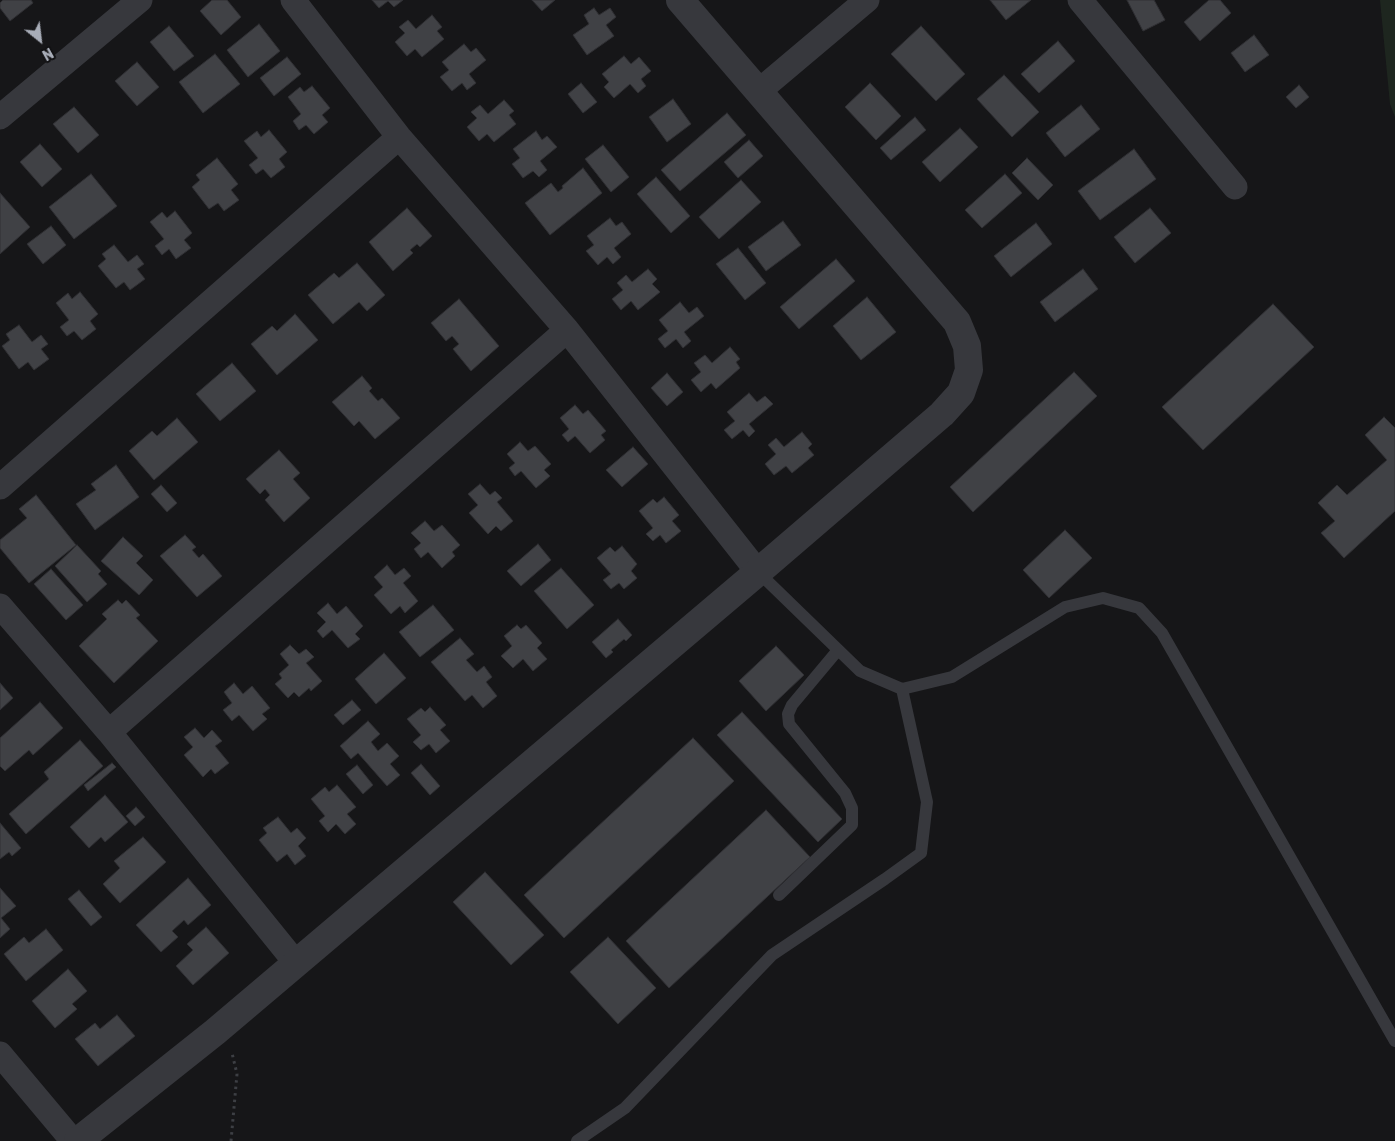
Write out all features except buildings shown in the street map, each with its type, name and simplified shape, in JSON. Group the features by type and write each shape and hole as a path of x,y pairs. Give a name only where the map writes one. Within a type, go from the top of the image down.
{"street":[{"path":"0,117 140,0"},
{"path":"293,0 399,137 567,330 758,572"},
{"path":"78,1141 296,964 758,572 942,414 961,393 969,370 967,346 956,322 680,0"},
{"path":"759,91 867,0"},
{"path":"1080,0 1235,187"},
{"path":"0,487 399,137"},
{"path":"109,732 567,330"},
{"path":"0,606 109,732 296,964"},
{"path":"0,1054 73,1141"}],"lane":[{"path":"758,572 860,671 902,689 952,677 1065,607 1103,598 1139,608 1162,634 1395,1041"},
{"path":"779,895 852,825 852,808 845,793 789,724 788,714 792,705 838,650"},
{"path":"577,1141 625,1108 772,955 877,885 921,852 927,802 902,689"}],"path":[{"path":"214,1032 229,1043 238,1074 231,1141"}],"shaded area":[{"path":"1380,0 1395,0 1395,117 1390,104"}]}
